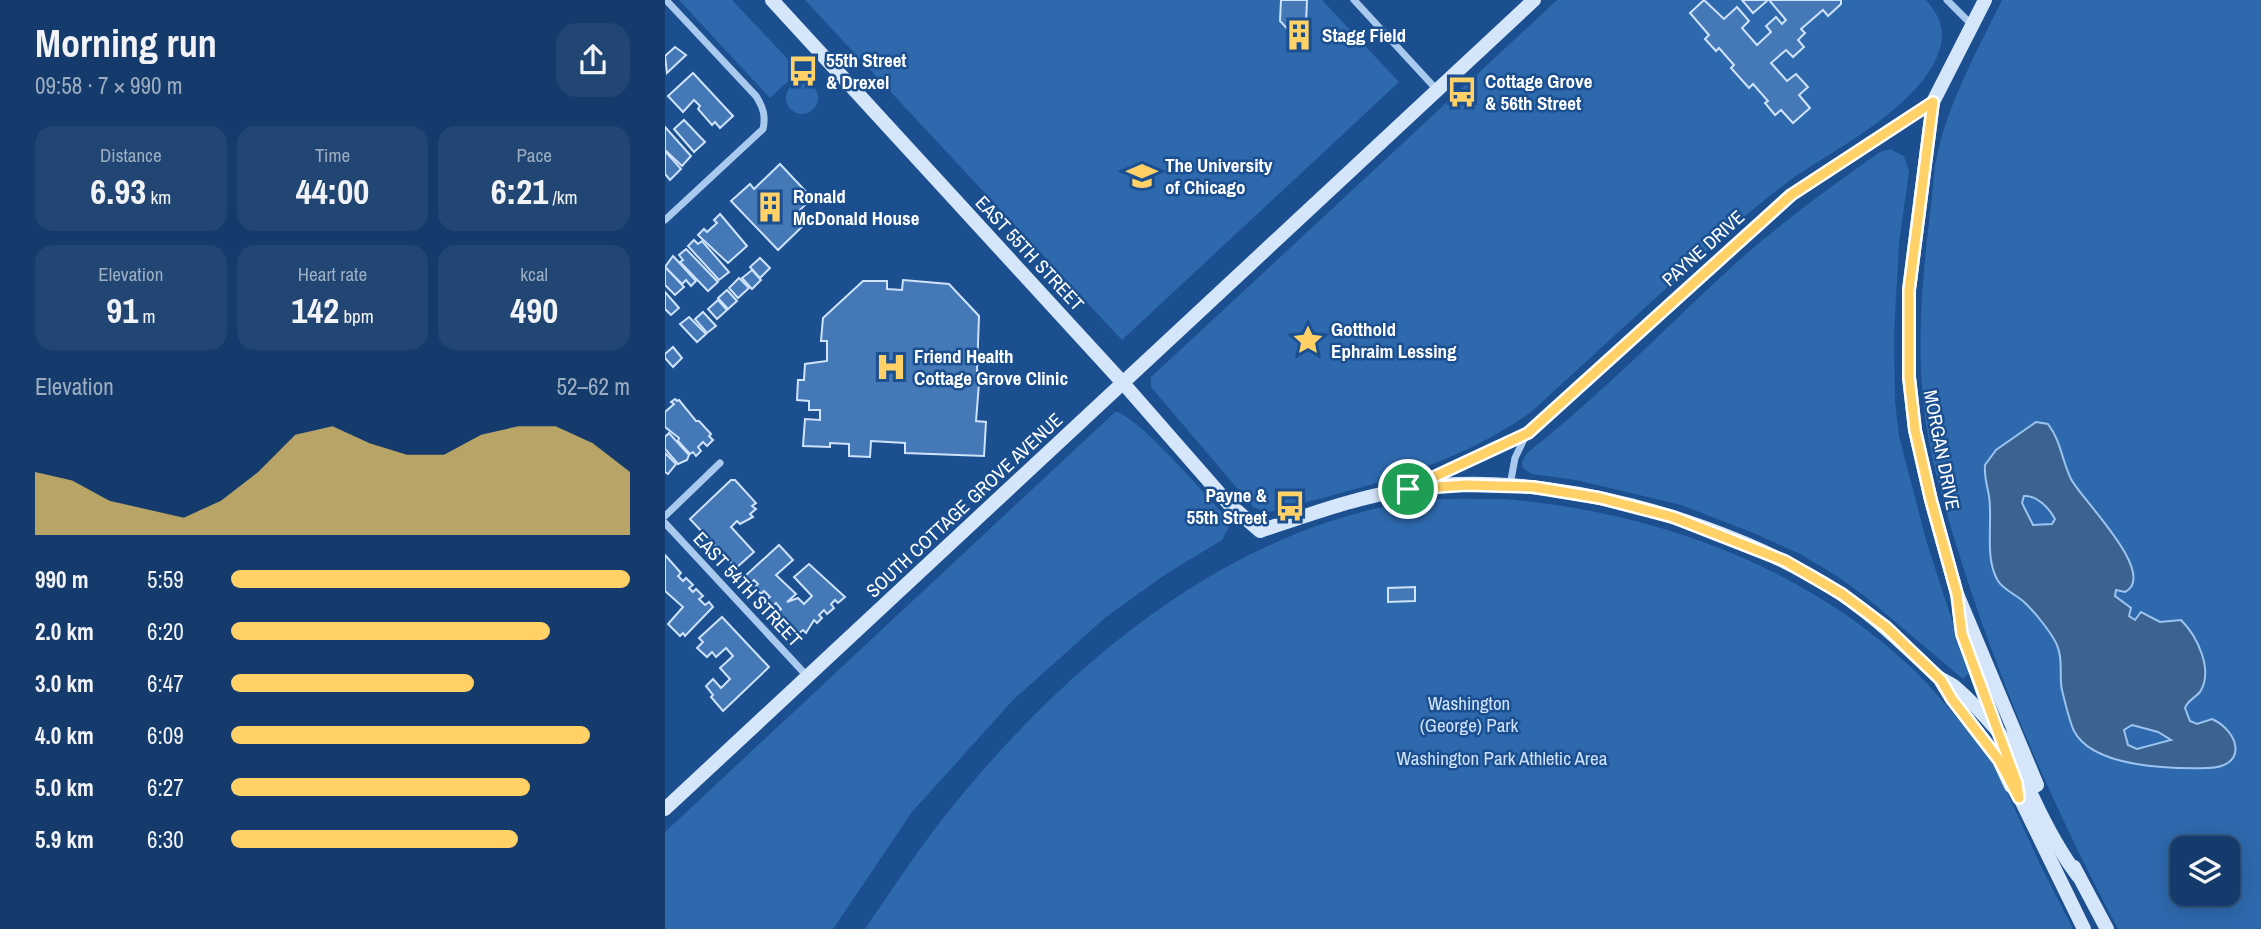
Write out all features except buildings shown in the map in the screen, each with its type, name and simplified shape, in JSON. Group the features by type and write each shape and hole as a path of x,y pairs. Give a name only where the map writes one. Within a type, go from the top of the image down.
{"street":[{"path":"665,220 763,129 764,112 758,99 666,0"},
{"name":"EAST 55TH STREET","path":"772,0 1123,383 1228,503 1260,531"},
{"path":"1354,0 1438,90"},
{"name":"SOUTH COTTAGE GROVE AVENUE","path":"665,809 1534,0"},
{"path":"1947,0 1971,24"},
{"path":"1933,102 1971,24 1986,0"},
{"name":"PAYNE DRIVE","path":"1408,489 1528,433 1791,195 1933,102"},
{"name":"MORGAN DRIVE","path":"1933,102 1909,290 1909,377 1915,430 1957,594 2003,708 2078,876 2107,929"},
{"path":"1509,486 1515,458 1528,433"},
{"path":"665,516 720,463"},
{"name":"PAYNE DRIVE","path":"1260,531 1340,506 1408,489 1466,485 1509,486 1600,498 1673,517 1785,561 1842,594 1886,627 1941,680"},
{"name":"EAST 54TH STREET","path":"665,523 807,677"},
{"name":"MORGAN DRIVE","path":"1957,594 1962,634 2017,783 2019,798 2084,929"},
{"path":"1941,680 1954,687 1996,729 2010,748 2062,854 2078,876"},
{"path":"1941,680 1952,699 1999,760 2019,798"}],"green space":[{"path":"679,0 732,0 799,71 770,98"},
{"name":"The University of Chicago","path":"805,0 1322,0 1399,82 1122,340"},
{"path":"1557,0 1926,0 1939,20 1942,37 1933,65 1919,85 1901,103 1857,137 1793,178 1743,218 1530,413 1468,449 1406,474 1274,511 1266,512 1253,507 1151,387 1151,377"},
{"path":"2002,0 2261,0 2261,929 2118,929 2054,801 1999,669 1967,579 1940,490 1928,436 1922,381 1921,325 1924,269 1938,151 1958,92"},
{"path":"802,82 813,87 818,98 813,109 802,114 791,109 786,98 791,87"},
{"path":"1890,149 1904,156 1909,172 1899,243 1894,334 1895,402 1899,436 1926,540 1969,673 1963,679 1867,598 1800,554 1681,505 1576,480 1532,474 1523,468 1522,462 1527,453 1607,384 1753,248 1843,178 1880,152"},
{"path":"1115,412 1124,415 1153,439 1224,515 1229,527 1222,540 1166,574 1106,617 1013,700 912,812 833,929 665,929 665,832"},
{"name":"Washington (George) Park","path":"1503,499 1559,505 1615,516 1670,531 1723,550 1775,573 1824,601 1871,633 1924,680 1987,755 1997,770 2073,929 865,929 944,817 989,764 1038,712 1090,663 1146,618 1206,579 1268,546 1334,520 1414,501"}],"shaded area":[{"path":"2036,422 2048,424 2056,437 2071,479 2115,536 2132,570 2133,583 2125,592 2116,590 2115,596 2131,608 2129,616 2135,620 2141,612 2160,622 2181,620 2198,644 2204,664 2204,683 2200,692 2185,708 2190,721 2197,724 2212,719 2229,732 2235,748 2229,762 2208,768 2135,764 2098,753 2074,731 2062,690 2056,643 2032,610 2000,584 1991,562 1990,506 1985,465 1996,450","holes":["2024,496 2038,500 2046,507 2055,519 2052,524 2033,525 2022,503","2132,725 2158,732 2171,740 2137,749 2128,745 2124,730"]}],"place":[{"name":"Stagg Field","path":"1299,35"},
{"name":"55th Street & Drexel","path":"803,71"},
{"name":"Cottage Grove & 56th Street","path":"1462,92"},
{"name":"The University of Chicago","path":"1142,176"},
{"name":"Ronald McDonald House","path":"770,207"},
{"name":"Gotthold Ephraim Lessing","path":"1308,340"},
{"name":"Friend Health Cottage Grove Clinic","path":"891,367"},
{"name":"Payne & 55th Street","path":"1290,506"}],"route":[{"path":"1933,102 1909,290 1909,377 1915,430 1957,594 1962,634 2017,783 2019,798 1999,760 1952,699 1941,680 1886,627 1842,594 1785,561 1735,539 1673,517 1600,498 1533,487 1466,485 1408,489 1528,433 1791,195 1811,180 1887,135 1933,102"}],"park label":[{"name":"Washington Park Athletic Area","path":"1502,758"}]}
